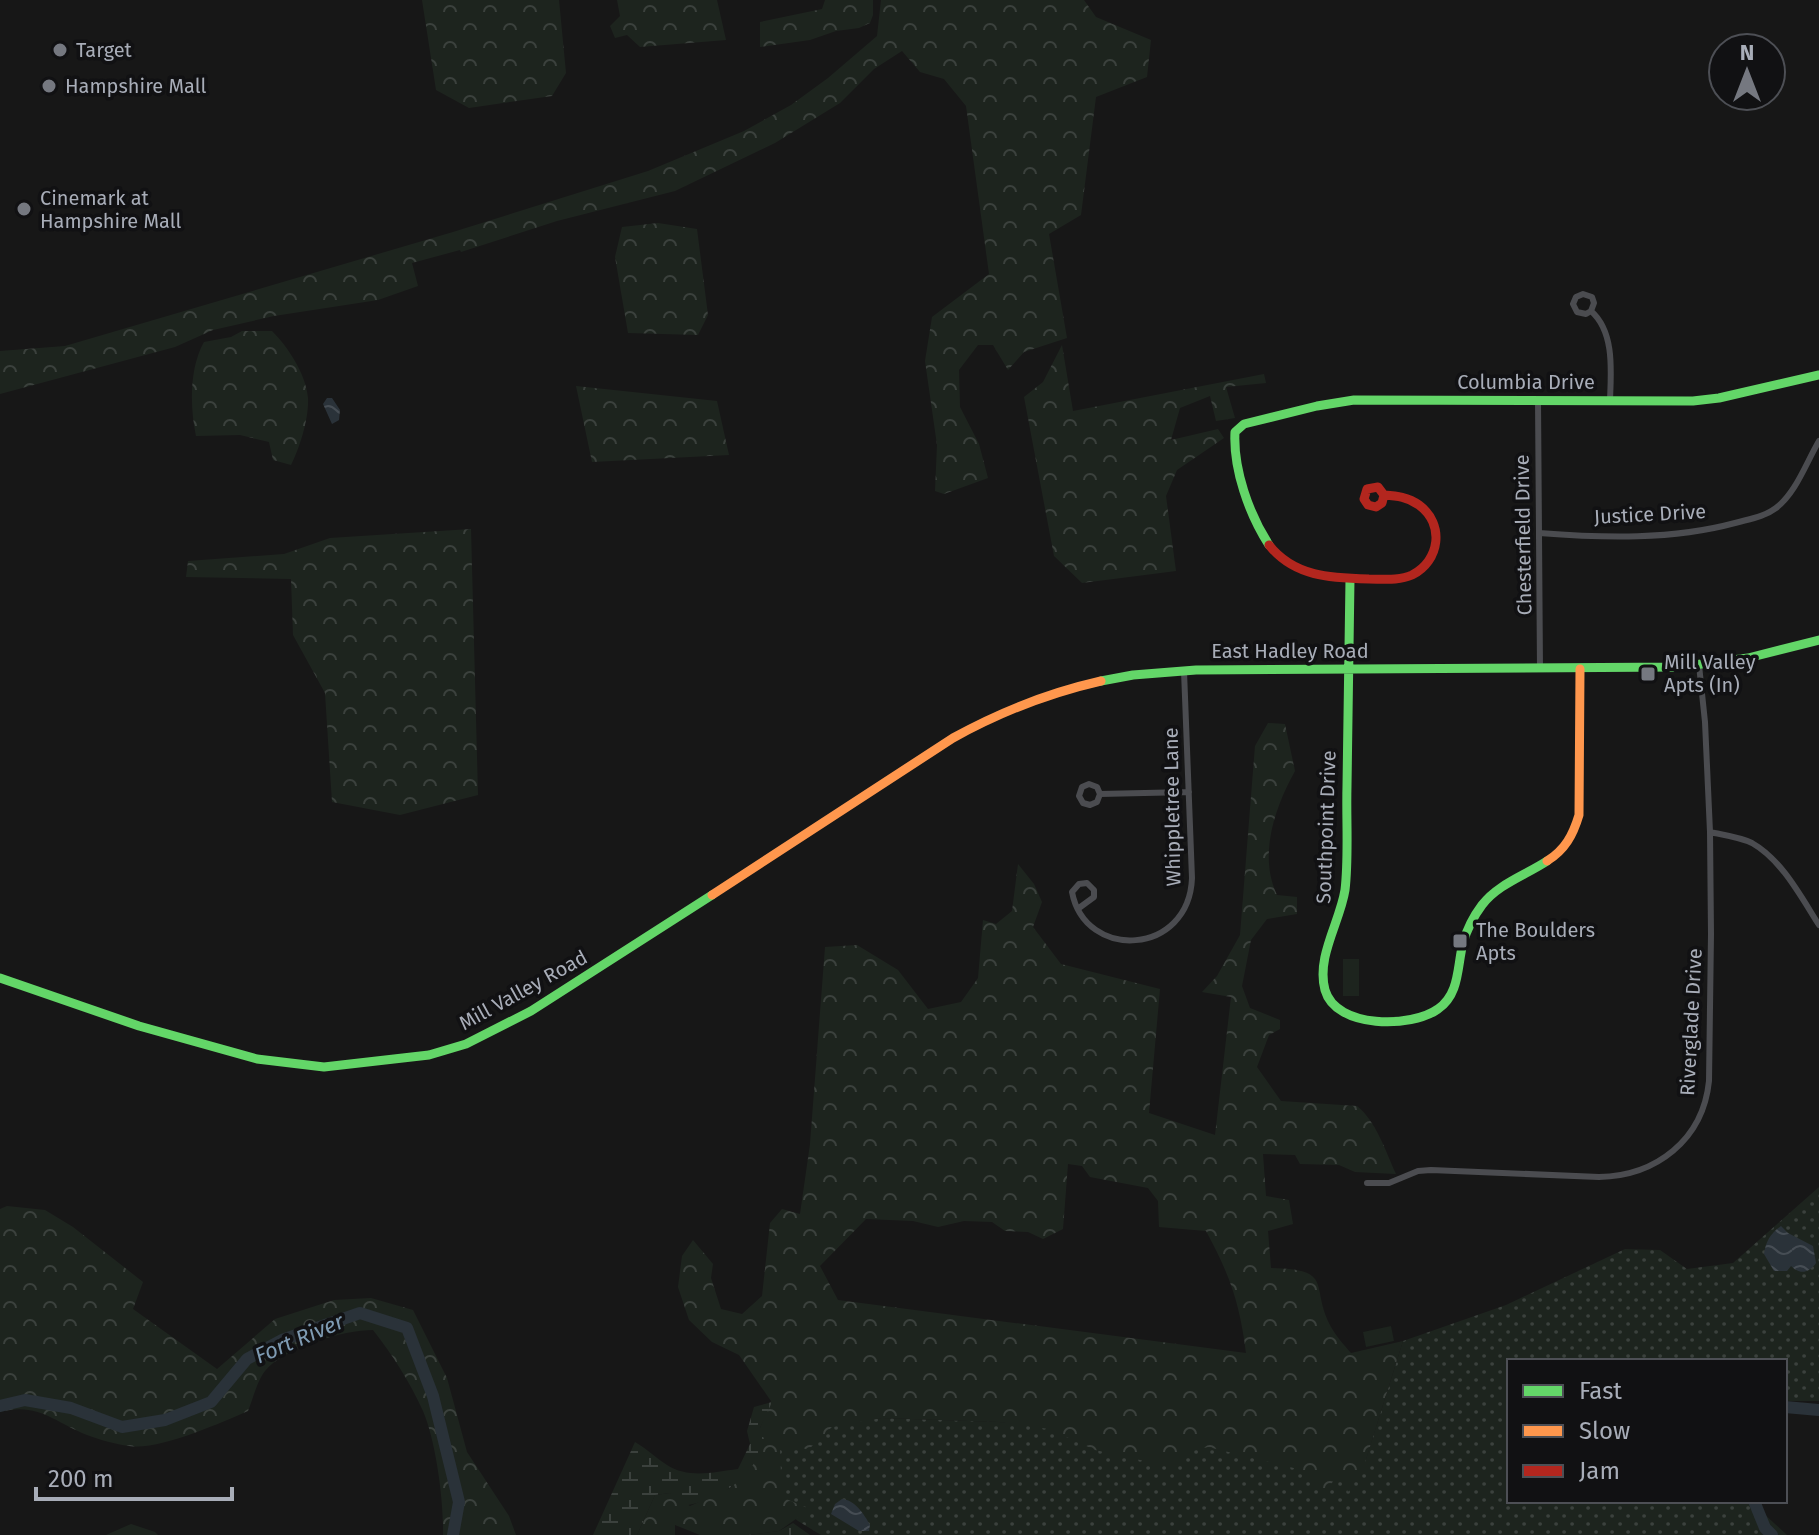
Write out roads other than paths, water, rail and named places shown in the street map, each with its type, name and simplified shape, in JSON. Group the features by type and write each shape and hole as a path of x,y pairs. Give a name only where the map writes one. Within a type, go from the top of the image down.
{"street":[{"path":"1591,311 1600,320 1606,335 1610,400"},
{"name":"Columbia Drive","path":"1350,579 1301,572 1281,559 1259,533 1238,462 1235,432 1244,424 1354,400 1710,399 1818,376"},
{"name":"Chesterfield Drive","path":"1538,400 1540,669"},
{"name":"Justice Drive","path":"1539,533 1678,535 1760,516 1787,497 1819,441"},
{"path":"1350,579 1407,577 1425,565 1433,553 1436,531 1426,508 1407,497 1384,495"},
{"name":"Southpoint Drive","path":"1350,579 1345,888 1340,917 1324,965 1323,987 1328,999 1339,1011 1359,1020 1415,1020 1444,1004 1457,982 1465,935 1481,907 1505,884 1556,857 1575,832 1579,815 1580,669"},
{"name":"East Hadley Road","path":"802,838 953,738 1005,710 1108,680 1184,671 1649,669 1761,655 1819,640"},
{"name":"Riverglade Drive","path":"1367,1183 1389,1183 1418,1171 1431,1170 1618,1176 1651,1166 1679,1147 1693,1128 1703,1109 1709,1081 1710,832 1705,711 1699,665"},
{"name":"Whippletree Lane","path":"1079,908 1094,928 1119,939 1151,938 1174,924 1187,903 1192,884 1184,671"},
{"path":"1100,794 1189,792"},
{"path":"1710,832 1751,843 1762,851 1783,871 1819,925"},
{"name":"Mill Valley Road","path":"0,978 139,1026 257,1059 324,1067 429,1055 466,1044 531,1011 802,838"}],"water":[{"path":"327,398 332,398 340,410 339,420 332,424 323,404"},
{"path":"1781,1226 1813,1246 1816,1263 1810,1269 1801,1272 1791,1266 1787,1271 1774,1271 1764,1254 1769,1238"},
{"path":"842,1499 859,1508 870,1525 869,1531 859,1531 831,1514 835,1504"}],"waterway":[{"name":"Fort River","path":"0,1406 25,1400 71,1408 122,1427 165,1420 211,1402 247,1359 282,1340 360,1313 407,1328 433,1396 459,1502 453,1535"},
{"name":"Fort River","path":"1787,1407 1819,1410"},
{"name":"Fort River","path":"1755,1503 1765,1528 1772,1535"}],"place":[{"name":"Target","path":"60,50"},
{"name":"Hampshire Mall","path":"49,86"},
{"name":"Cinemark at Hampshire Mall","path":"24,209"},
{"name":"Mill Valley Apts (In)","path":"1648,674"},
{"name":"The Boulders Apts","path":"1460,941"}]}
